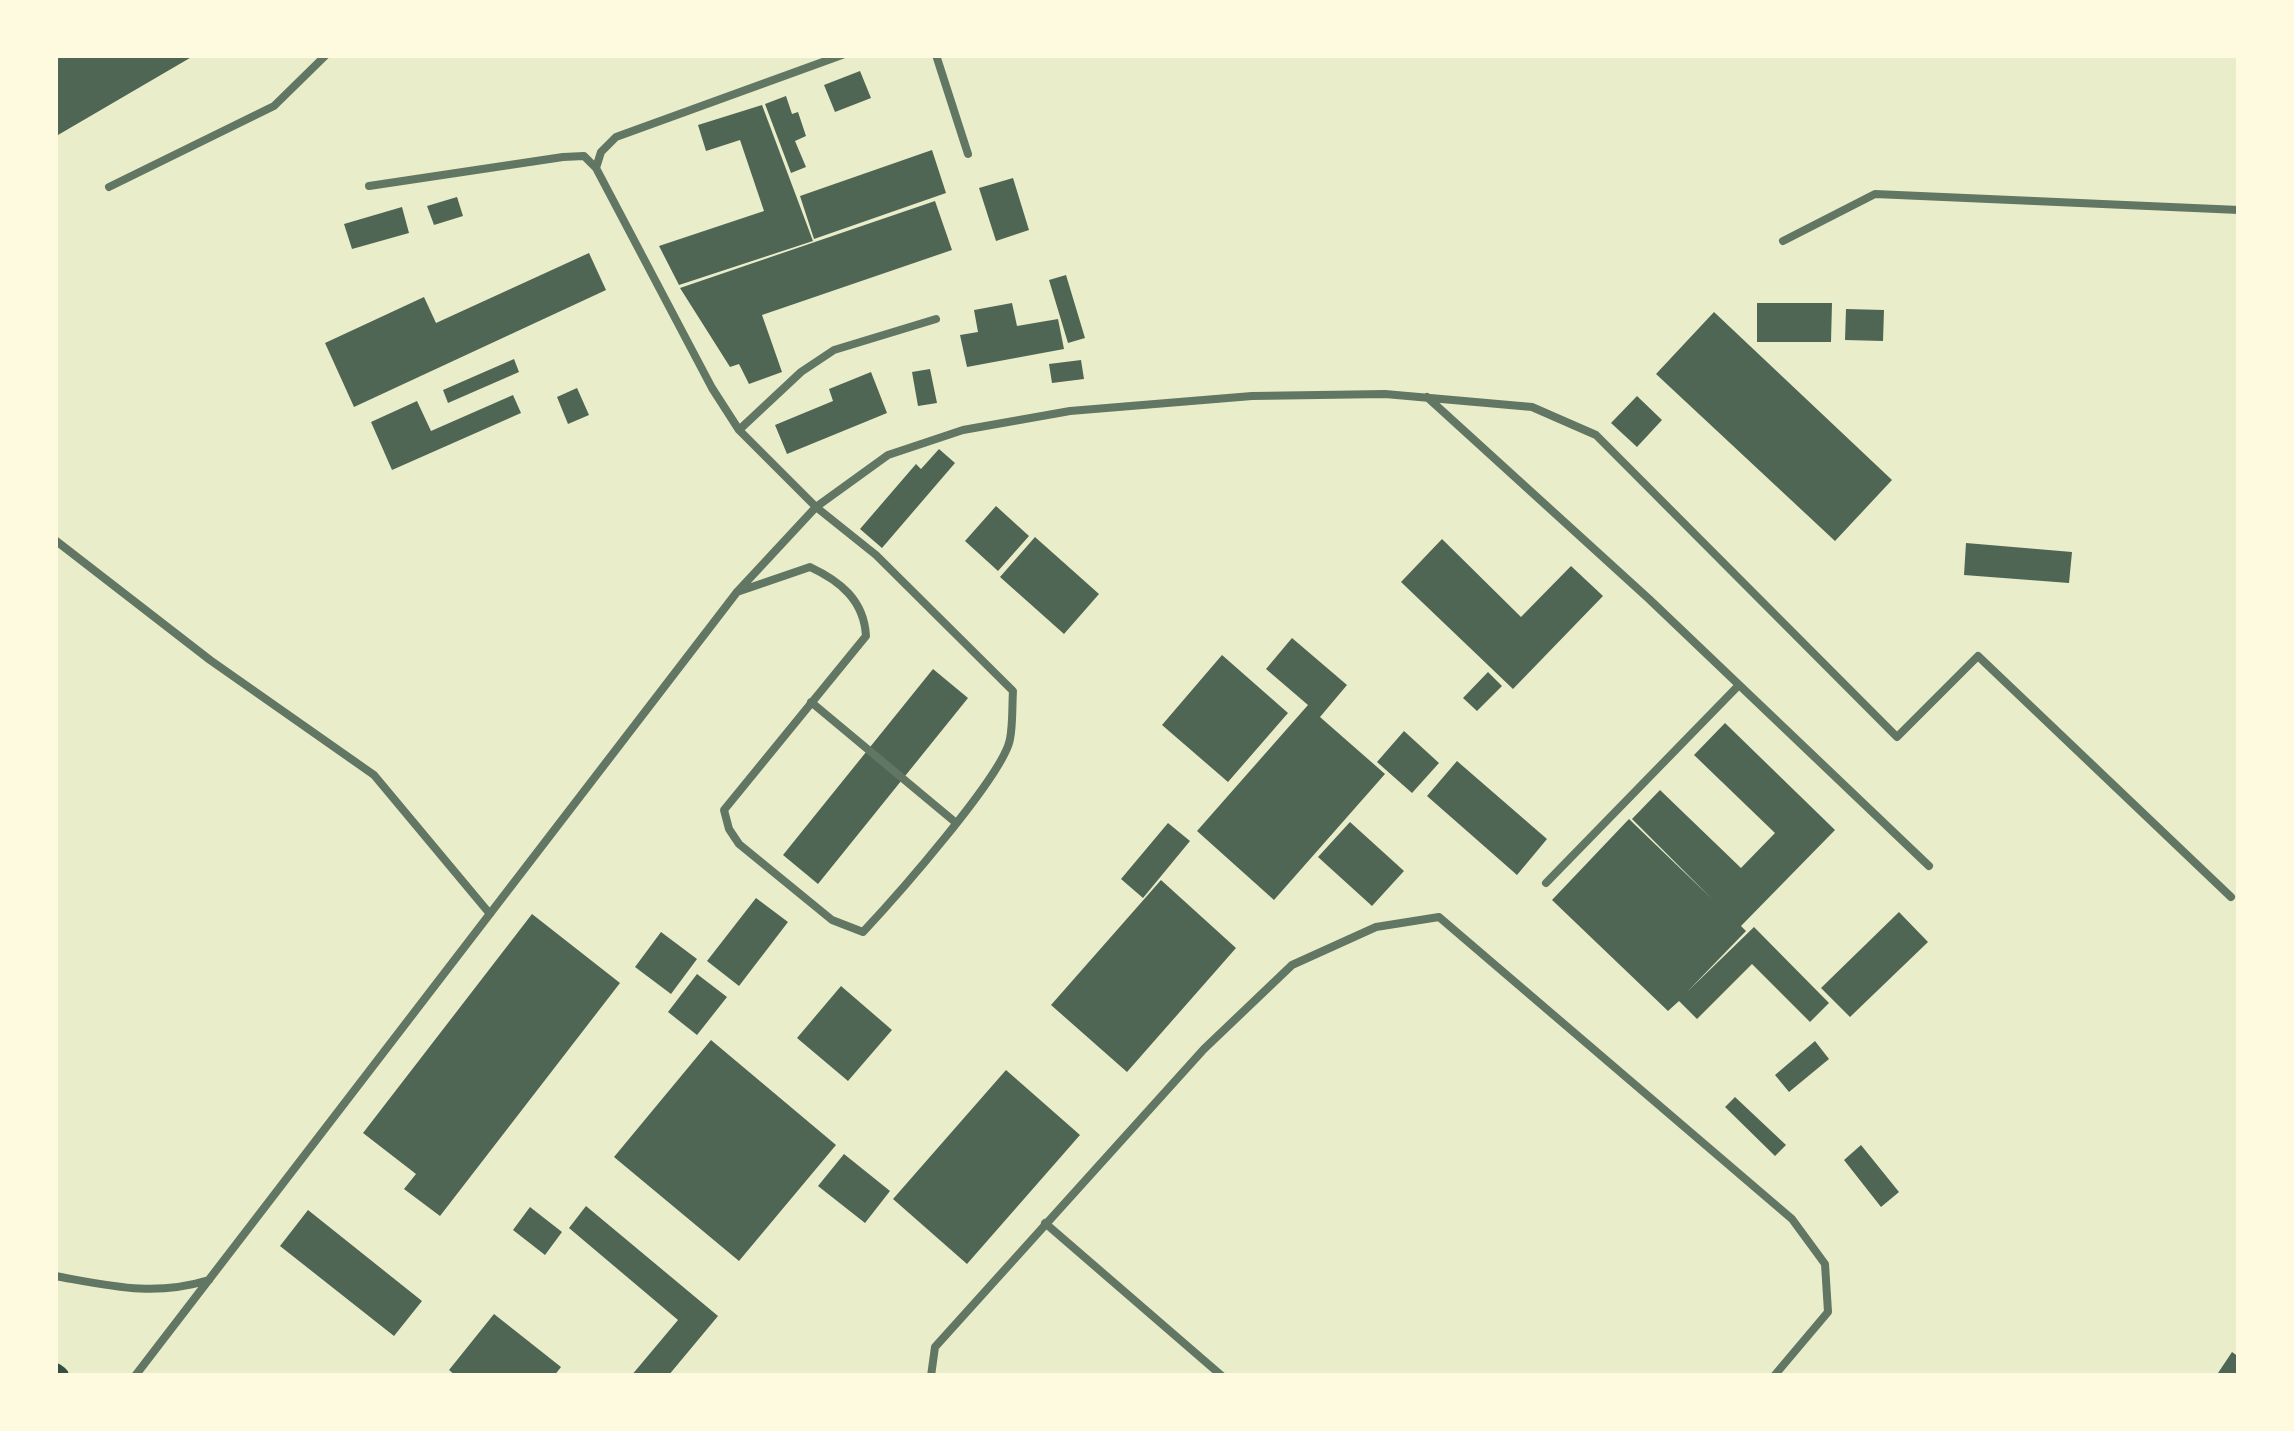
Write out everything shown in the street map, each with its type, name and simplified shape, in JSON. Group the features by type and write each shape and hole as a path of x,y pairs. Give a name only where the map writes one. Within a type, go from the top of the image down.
{"lane":[{"path":"109,187 274,106 326,55"},
{"path":"596,168 601,152 616,137 842,55"},
{"path":"936,55 968,154"},
{"path":"370,186 584,156 596,168 712,388 739,430 816,507 876,555 1012,691 1010,742 985,783 863,932 832,920 739,844 729,829 724,810 866,636 865,619 835,578 810,566 737,592"},
{"path":"1783,241 1875,194 2239,210"},
{"path":"739,430 801,372 834,350 936,319"},
{"path":"135,1376 737,592 816,507 888,454 962,430 1070,410 1252,396 1385,394 1532,407 1596,435 1897,737 1978,656 2231,897"},
{"path":"1427,397 1930,866"},
{"path":"55,540 210,660 374,775 490,914"},
{"path":"1546,884 1739,685"},
{"path":"811,702 955,822"},
{"path":"931,1376 935,1347 1204,1049 1292,965 1376,927 1439,917 1792,1220 1825,1264 1828,1312 1774,1376"},
{"path":"1046,1223 1222,1376"},
{"path":"55,1276 144,1291 183,1288 209,1280"}],"building":[{"path":"61,55 195,55 58,135 55,59"},
{"path":"860,71 871,98 835,112 824,85"},
{"path":"786,96 792,114 798,112 806,136 795,141 806,167 791,173 765,104"},
{"path":"762,105 813,241 679,285 659,246 764,211 740,140 706,151 698,125"},
{"path":"932,150 946,193 814,239 800,196"},
{"path":"1013,178 1029,230 996,241 979,188"},
{"path":"457,197 463,216 434,225 427,206"},
{"path":"935,201 952,250 762,315 782,372 749,384 739,364 730,367 680,288"},
{"path":"402,207 409,233 352,249 344,224"},
{"path":"589,253 606,290 354,407 325,343 424,297 436,323"},
{"path":"1066,275 1085,338 1068,343 1049,280"},
{"path":"1012,303 1017,326 1058,319 1064,349 967,367 960,335 978,332 974,310"},
{"path":"1757,303 1832,303 1831,342 1757,342"},
{"path":"1846,309 1884,310 1883,341 1845,340"},
{"path":"1714,312 1892,480 1835,541 1656,374"},
{"path":"514,359 519,372 448,403 443,390"},
{"path":"1081,360 1084,379 1052,383 1049,364"},
{"path":"930,369 937,403 918,406 912,372"},
{"path":"871,372 887,413 787,454 775,425 833,401 829,389"},
{"path":"577,388 589,415 568,424 557,397"},
{"path":"513,395 521,413 392,470 371,422 417,401 431,431"},
{"path":"1637,396 1662,420 1637,447 1611,423"},
{"path":"939,449 955,463 882,548 860,529 916,464 921,469"},
{"path":"996,506 1029,536 998,571 965,541"},
{"path":"1035,537 1099,594 1064,634 1000,577"},
{"path":"1442,539 1521,617 1571,566 1603,596 1513,689 1401,582"},
{"path":"1966,543 2072,552 2069,583 1964,575"},
{"path":"1292,638 1347,685 1320,717 1385,774 1274,900 1197,831 1308,705 1266,669"},
{"path":"1222,655 1288,713 1228,782 1162,725"},
{"path":"933,669 968,698 818,884 783,855"},
{"path":"1488,672 1502,686 1477,711 1463,698"},
{"path":"1725,723 1835,830 1741,926 1746,931 1687,992 1754,927 1829,1003 1810,1022 1752,964 1697,1019 1679,1001 1668,1011 1552,900 1629,819 1711,898 1632,819 1660,790 1741,868 1775,833 1694,755"},
{"path":"1404,731 1439,763 1412,793 1377,762"},
{"path":"1457,761 1547,839 1517,875 1427,796"},
{"path":"1350,822 1404,871 1372,906 1318,857"},
{"path":"1168,823 1190,841 1143,898 1121,879"},
{"path":"1161,880 1236,948 1127,1072 1051,1005"},
{"path":"756,898 788,922 739,986 707,961"},
{"path":"1899,912 1928,942 1850,1017 1821,988"},
{"path":"532,914 620,983 440,1216 404,1189 416,1174 363,1133"},
{"path":"661,932 697,959 671,994 635,967"},
{"path":"697,974 727,997 697,1035 668,1012"},
{"path":"841,986 892,1030 848,1081 797,1038"},
{"path":"711,1040 836,1145 739,1261 614,1157"},
{"path":"1815,1041 1829,1059 1789,1092 1775,1075"},
{"path":"1006,1070 1080,1135 967,1264 893,1199"},
{"path":"1735,1097 1786,1145 1775,1156 1725,1107"},
{"path":"1861,1145 1899,1192 1881,1207 1844,1160"},
{"path":"844,1154 890,1191 865,1223 818,1186"},
{"path":"586,1206 718,1316 668,1376 631,1376 678,1320 569,1228"},
{"path":"530,1207 562,1232 545,1255 513,1230"},
{"path":"308,1210 422,1301 394,1336 280,1246"},
{"path":"494,1314 561,1367 554,1376 456,1376 449,1370"},
{"path":"2232,1352 2239,1357 2239,1376 2216,1376"}]}
